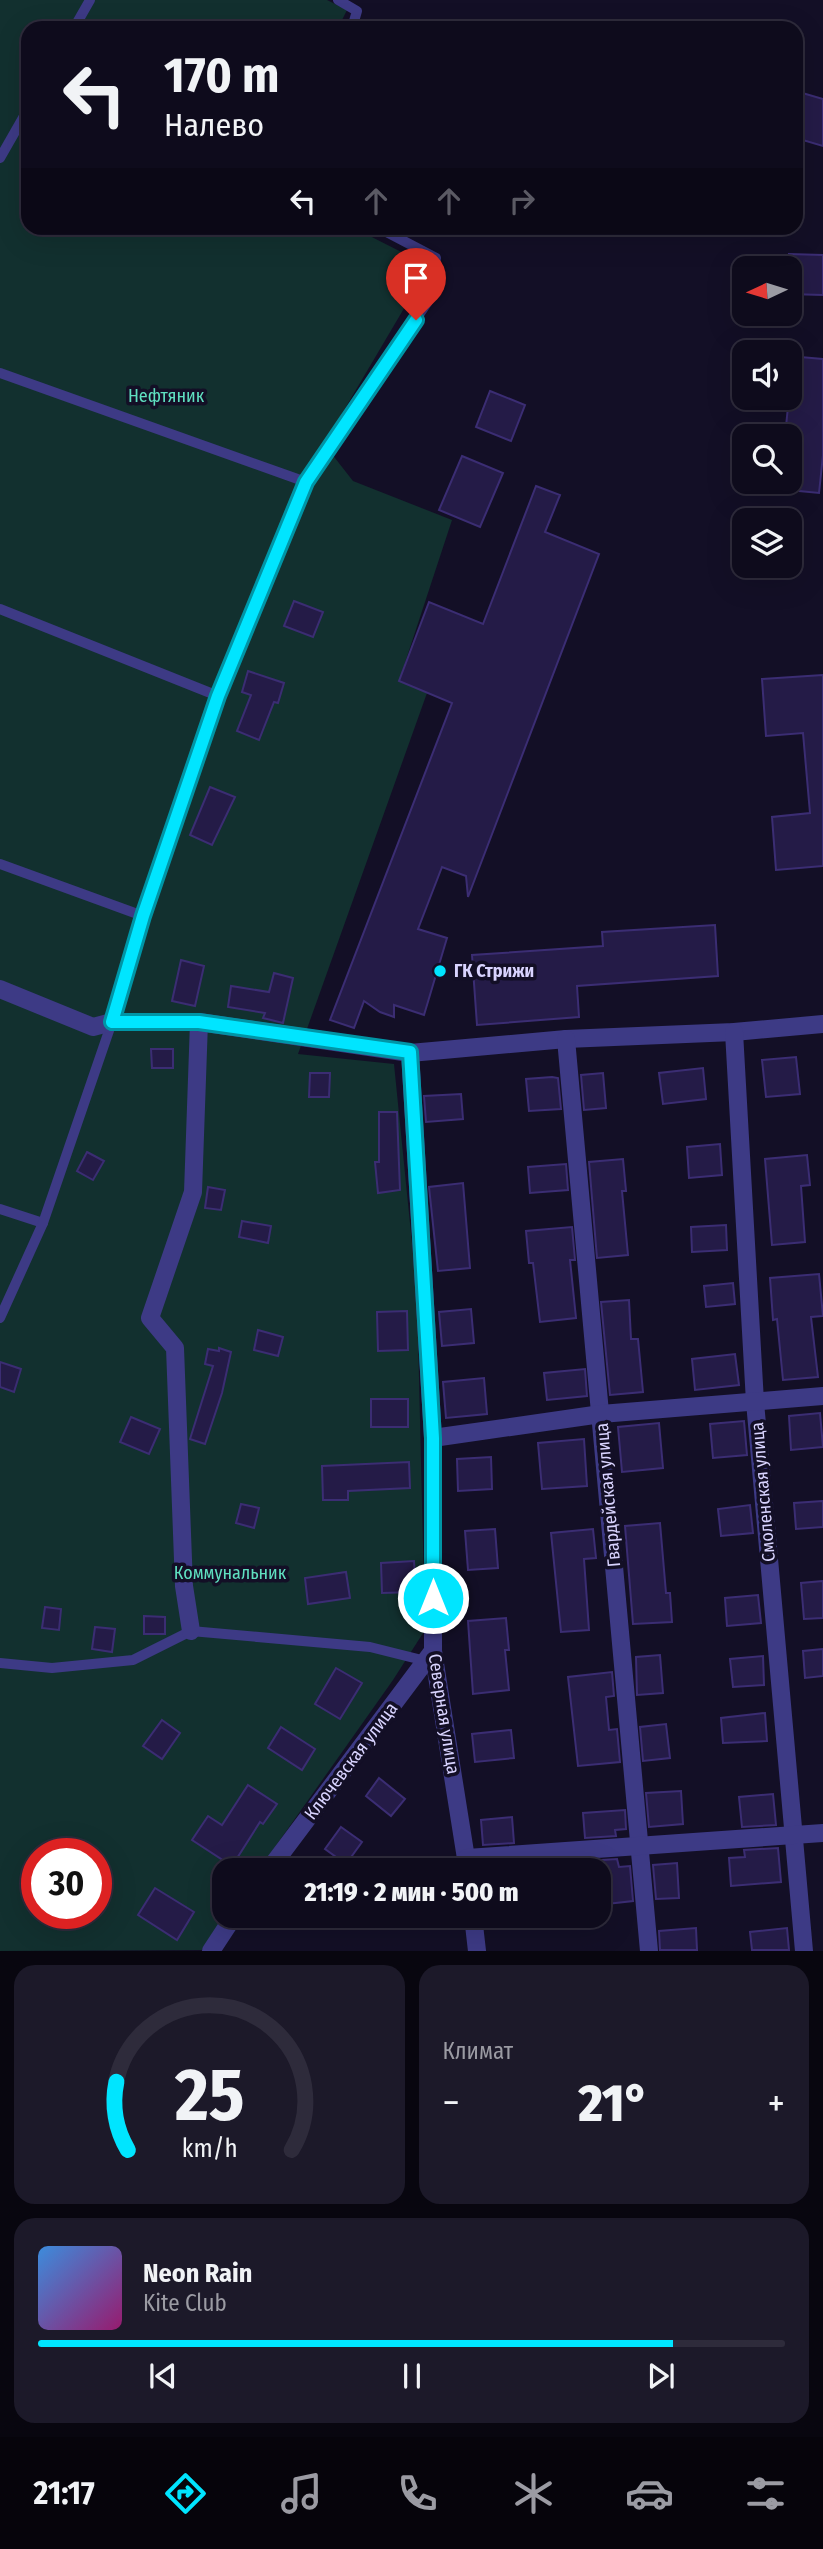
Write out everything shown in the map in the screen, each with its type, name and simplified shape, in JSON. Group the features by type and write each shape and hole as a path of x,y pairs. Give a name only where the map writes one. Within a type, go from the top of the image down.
{"street":[{"path":"0,989 93,1027 112,1022 199,1022 410,1052 566,1039 734,1032 823,1024"},
{"path":"191,1631 184,1586 176,1348 150,1318 193,1192 199,1022"},
{"name":"Смоленская улица","path":"734,1032 755,1402 804,1951"},
{"name":"Гвардейская улица","path":"566,1039 649,1951"},
{"name":"Северная улица","path":"410,1052 433,1438 430,1656 467,1858"},
{"path":"433,1438 601,1414 823,1396"},
{"name":"Ключевская улица","path":"278,1858 430,1656"},
{"path":"525,1858 638,1846 823,1832"},
{"path":"211,1951 226,1928"},
{"path":"474,1928 477,1951"}],"lane":[{"path":"78,21 90,0"},
{"path":"338,0 358,11 354,21"},
{"path":"0,158 21,121"},
{"path":"0,1318 43,1223 112,1022 143,916 218,696 306,482 431,297 436,258 392,235"},
{"path":"0,373 306,482"},
{"path":"0,609 218,696"},
{"path":"0,864 143,916"},
{"path":"0,1209 43,1223"},
{"path":"0,1663 52,1668 133,1660 191,1631 370,1647 430,1656"}],"green space":[{"name":"Коммунальник","path":"0,0 327,0 347,10 342,21 21,21 21,235 368,235 429,266 324,444 353,481 452,520 399,681 427,693 298,1054 394,1064 417,1293 425,1630 393,1680 267,1858 212,1858 212,1928 218,1928 202,1950 0,1951"}],"building":[{"path":"803,93 823,99 823,146 803,140"},
{"path":"823,255 823,295 802,294 802,256 789,256"},
{"path":"802,357 823,359 823,455 819,493 802,491 802,424 786,424 788,410 802,410"},
{"path":"490,391 525,405 511,441 476,427"},
{"path":"462,456 503,473 480,527 439,510"},
{"path":"536,486 560,495 545,532 599,554 468,897 466,876 442,867 418,929 447,938 424,1015 394,1005 394,1017 380,1012 364,1001 354,1028 330,1020 452,703 399,681 429,602 483,624"},
{"path":"294,601 323,612 313,637 284,626"},
{"path":"248,671 284,683 278,703 274,702 259,740 237,731 251,695 242,692"},
{"path":"823,675 823,866 776,870 772,817 810,813 803,733 766,736 762,679"},
{"path":"210,787 235,797 212,845 190,835"},
{"path":"715,925 718,976 577,986 579,1017 477,1025 472,955 603,946 602,932"},
{"path":"181,960 204,966 195,1006 172,1001"},
{"path":"274,973 293,978 283,1023 263,1018 265,1013 228,1007 231,986 269,992"},
{"path":"151,1049 173,1049 173,1068 152,1068"},
{"path":"796,1057 800,1094 766,1097 762,1060"},
{"path":"703,1068 706,1099 663,1104 659,1073"},
{"path":"310,1073 330,1073 329,1097 309,1097"},
{"path":"603,1073 606,1108 584,1110 581,1075"},
{"path":"558,1078 561,1109 529,1111 526,1079"},
{"path":"461,1094 463,1119 426,1122 424,1096"},
{"path":"379,1112 397,1112 400,1190 378,1193 375,1162 379,1162"},
{"path":"720,1144 722,1175 689,1178 687,1147"},
{"path":"87,1152 104,1161 93,1180 77,1171"},
{"path":"807,1155 810,1185 801,1186 805,1242 772,1245 765,1159"},
{"path":"623,1159 626,1191 622,1191 628,1255 597,1258 589,1162"},
{"path":"566,1164 568,1190 530,1193 528,1167"},
{"path":"463,1183 470,1268 438,1271 429,1187"},
{"path":"208,1187 225,1190 221,1210 205,1208"},
{"path":"242,1221 271,1226 268,1243 239,1237"},
{"path":"726,1225 727,1250 692,1252 691,1227"},
{"path":"572,1227 575,1260 570,1260 576,1318 540,1322 526,1231"},
{"path":"819,1274 823,1316 811,1317 818,1377 783,1380 777,1319 773,1320 770,1278"},
{"path":"733,1283 735,1304 706,1307 704,1286"},
{"path":"629,1300 631,1339 638,1339 643,1392 610,1395 601,1302"},
{"path":"471,1309 474,1343 442,1346 439,1312"},
{"path":"407,1311 408,1350 378,1351 377,1312"},
{"path":"258,1330 283,1337 278,1356 254,1350"},
{"path":"219,1348 231,1352 222,1393 205,1444 190,1439 213,1366 205,1364 208,1349 219,1351"},
{"path":"735,1354 739,1385 695,1390 692,1359"},
{"path":"0,1362 21,1369 14,1392 0,1387"},
{"path":"585,1369 587,1396 547,1400 544,1373"},
{"path":"484,1378 487,1414 446,1418 443,1382"},
{"path":"371,1399 408,1399 408,1427 371,1427"},
{"path":"820,1413 823,1447 791,1450 789,1416"},
{"path":"131,1417 160,1429 149,1454 120,1442"},
{"path":"744,1421 747,1455 713,1458 710,1424"},
{"path":"659,1423 663,1468 622,1472 618,1427"},
{"path":"584,1439 587,1486 542,1489 538,1443"},
{"path":"491,1457 492,1489 458,1491 457,1459"},
{"path":"409,1462 410,1488 348,1491 348,1500 323,1500 322,1466"},
{"path":"823,1501 823,1527 796,1529 794,1503"},
{"path":"241,1504 259,1508 254,1528 236,1523"},
{"path":"750,1505 753,1533 721,1536 718,1509"},
{"path":"660,1523 666,1593 670,1593 672,1622 633,1624 625,1526"},
{"path":"495,1529 498,1568 468,1570 465,1531"},
{"path":"593,1529 596,1558 584,1559 589,1630 561,1632 551,1533"},
{"path":"414,1561 416,1592 382,1593 381,1563"},
{"path":"346,1572 350,1598 308,1604 305,1578"},
{"path":"823,1581 823,1618 804,1619 801,1583"},
{"path":"758,1595 761,1623 727,1626 725,1598"},
{"path":"45,1607 61,1609 59,1630 42,1628"},
{"path":"144,1616 165,1617 165,1634 144,1634"},
{"path":"506,1618 509,1650 505,1650 509,1690 473,1694 468,1621"},
{"path":"95,1627 115,1629 112,1652 92,1649"},
{"path":"823,1649 823,1676 805,1678 803,1651"},
{"path":"660,1655 663,1693 637,1695 636,1657"},
{"path":"763,1656 764,1685 733,1687 730,1659"},
{"path":"336,1668 362,1683 340,1719 315,1704"},
{"path":"612,1672 614,1696 606,1697 609,1730 617,1729 620,1762 578,1766 568,1677"},
{"path":"765,1713 767,1741 723,1743 721,1718"},
{"path":"162,1720 180,1733 162,1759 143,1746"},
{"path":"666,1724 670,1758 643,1761 640,1727"},
{"path":"281,1727 315,1749 302,1770 268,1748"},
{"path":"511,1730 514,1758 475,1762 472,1734"},
{"path":"379,1778 405,1799 391,1816 366,1796"},
{"path":"248,1785 277,1804 263,1824 260,1822 237,1858 220,1858 192,1840 208,1816 222,1825"},
{"path":"681,1791 683,1824 649,1827 646,1793"},
{"path":"773,1794 776,1825 742,1827 739,1797"},
{"path":"625,1810 626,1829 615,1830 616,1836 585,1838 583,1813"},
{"path":"512,1817 514,1843 483,1845 481,1820"},
{"path":"341,1827 362,1842 350,1858 338,1858 325,1849"},
{"path":"778,1848 781,1882 731,1886 729,1858 745,1857 744,1850"},
{"path":"611,1859 617,1859 619,1867 630,1866 633,1901 611,1904"},
{"path":"677,1863 679,1898 656,1899 653,1865"},
{"path":"155,1888 194,1912 177,1940 138,1915"},
{"path":"696,1928 697,1950 660,1950 659,1931"},
{"path":"787,1928 789,1950 752,1950 750,1932"}],"place":[{"name":"ГК Стрижи","path":"440,971"}],"route":[{"path":"416,320 306,482 218,696 143,916 112,1022 199,1022 410,1052 433,1438 433,1598"}],"park label":[{"name":"Нефтяник","path":"166,396"}]}
